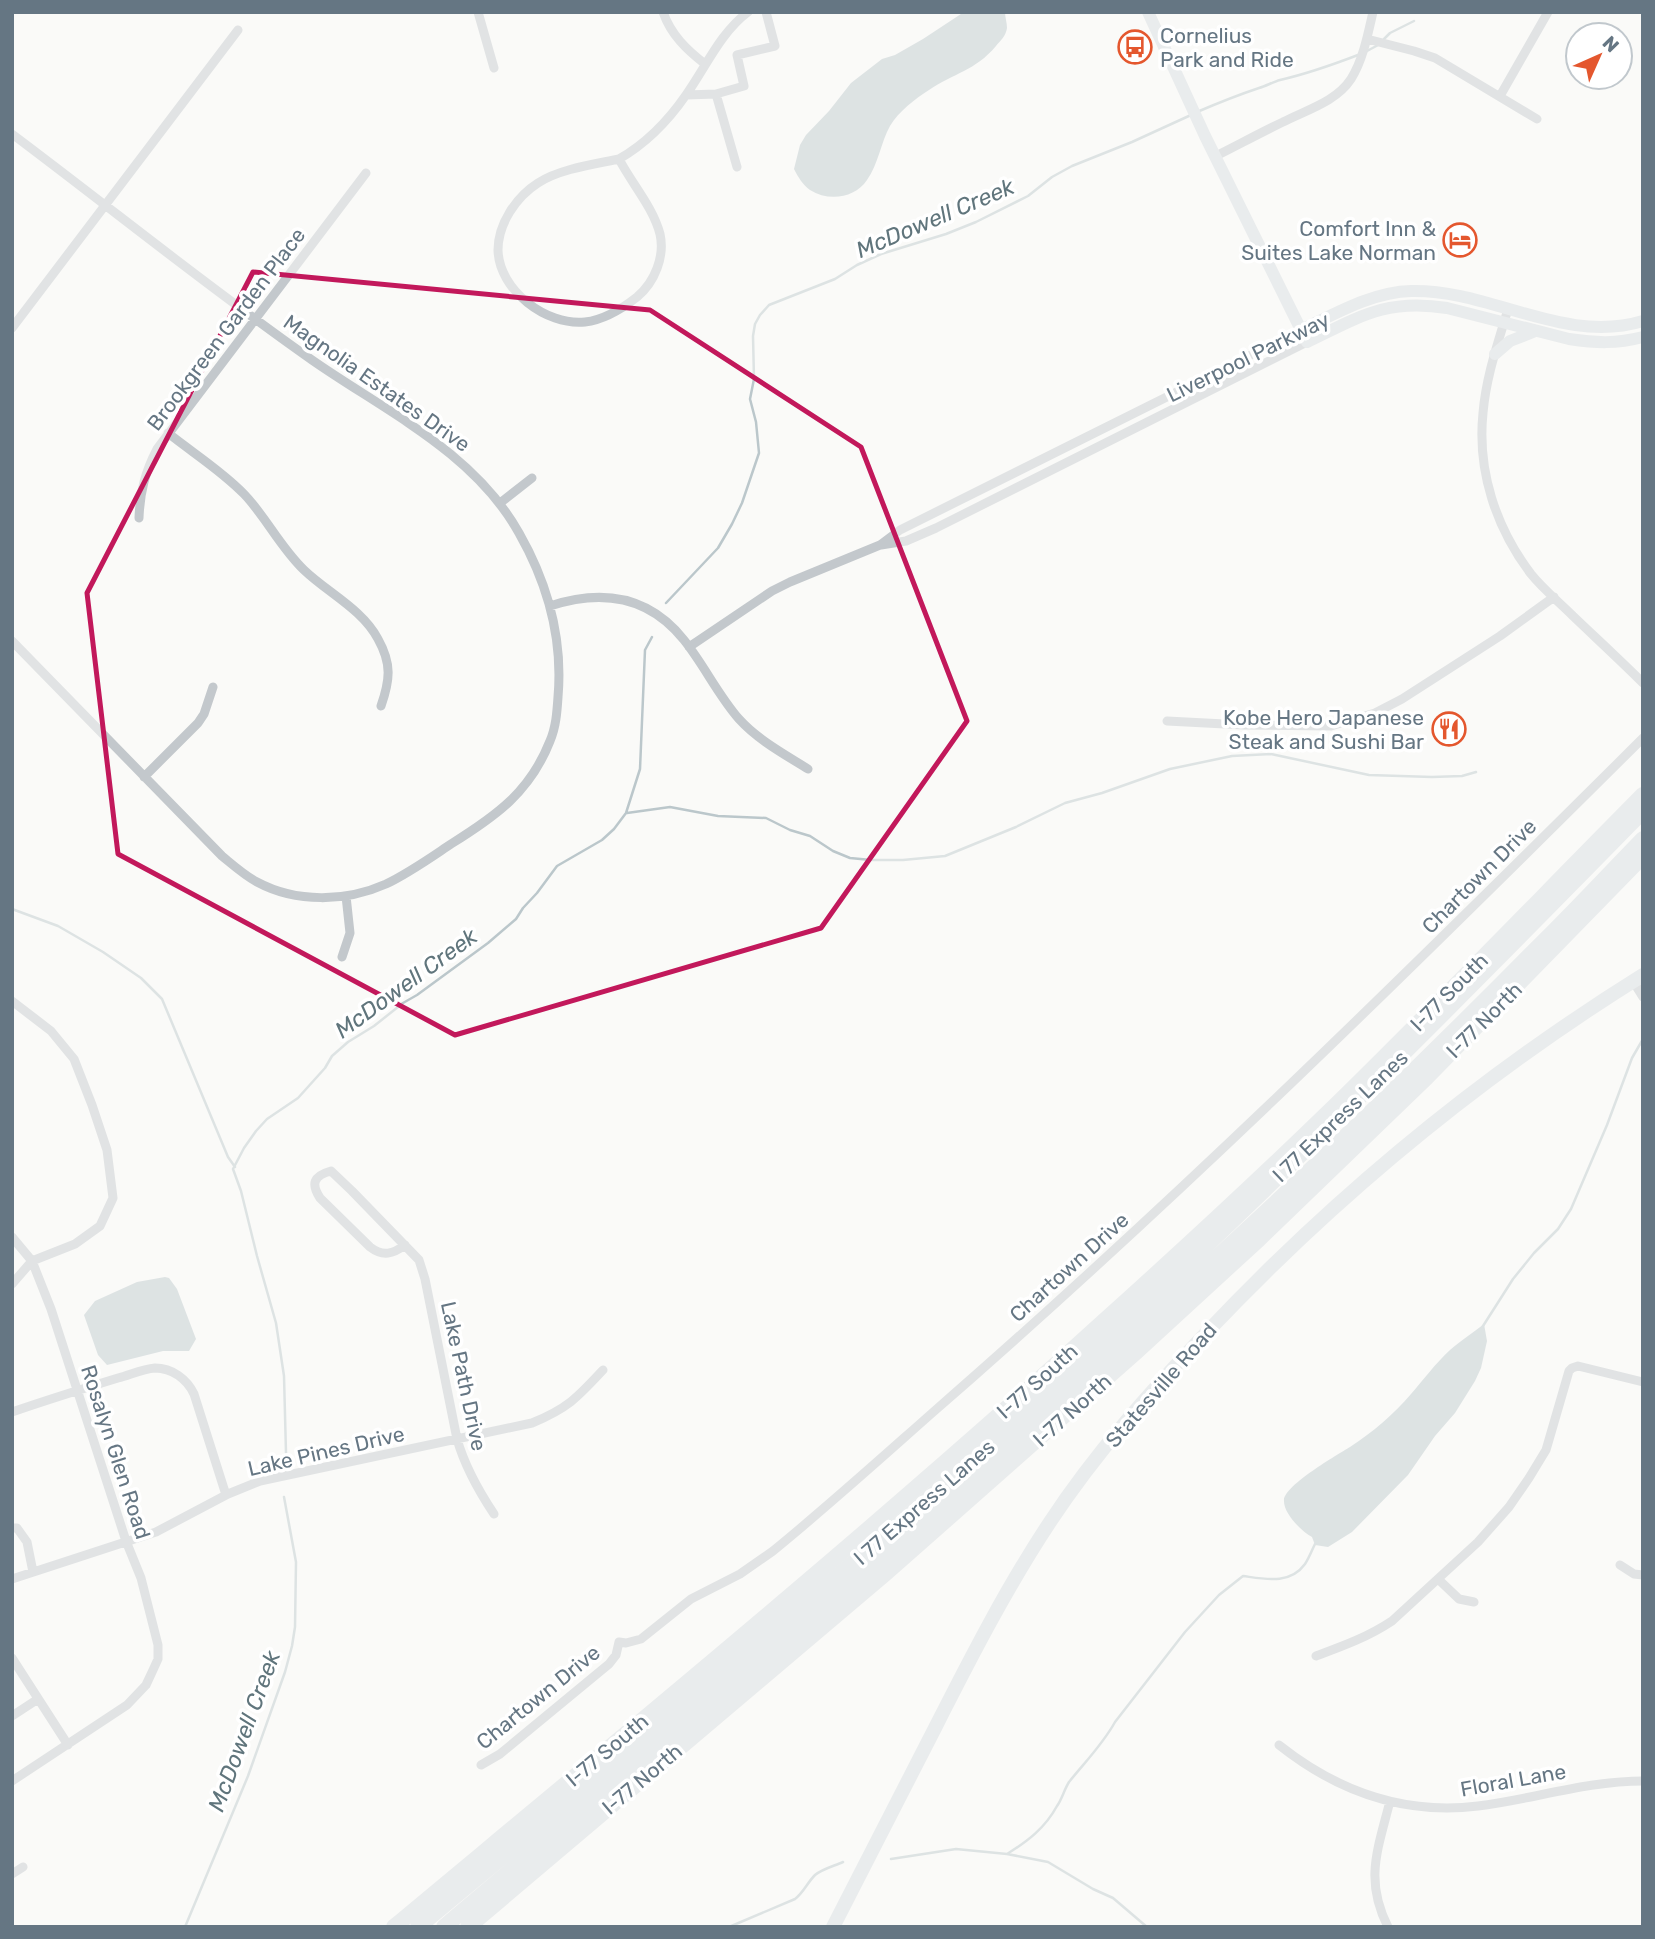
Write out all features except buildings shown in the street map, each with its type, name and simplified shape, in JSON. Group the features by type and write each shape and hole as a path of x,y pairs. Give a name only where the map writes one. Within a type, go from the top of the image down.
{"highway":[{"name":"I-77 South","path":"394,1927 702,1672 941,1467 1106,1320 1386,1056 1643,794"},
{"name":"I 77 Express Lanes","path":"418,1927 867,1551 1105,1339 1345,1113 1643,811"},
{"name":"I 77 Express Lanes","path":"444,1927 802,1625 1126,1341 1298,1181 1476,1009 1643,839"},
{"name":"I-77 North","path":"468,1927 844,1610 1198,1296 1377,1126 1643,856"},
{"path":"960,1489 1053,1426"},
{"path":"619,1759 702,1672"}],"main road":[{"name":"Statesville Road","path":"833,1927 1003,1599 1052,1519 1130,1417 1244,1294 1369,1177 1495,1076 1638,978"}],"street":[{"path":"478,12 494,68"},
{"path":"663,12 667,24 679,41 705,64"},
{"path":"620,159 647,205 660,234 661,245 653,278 638,296 603,316 585,322 546,315 520,295 504,272 498,250 502,227 508,214 538,183 559,173 620,159 652,136 686,95 731,28 748,12"},
{"path":"686,95 716,94 744,86 737,55 775,46 766,12"},
{"path":"1148,12 1304,336"},
{"path":"1216,156 1334,96 1350,80 1367,39 1373,12"},
{"path":"1500,96 1548,12"},
{"path":"12,328 238,30"},
{"path":"1367,39 1434,58 1536,119"},
{"path":"716,94 737,167"},
{"name":"Magnolia Estates Drive","path":"12,134 255,318 447,451 479,479 500,503 519,532 541,577 556,632 559,660 557,714 551,739 534,775 507,806 463,837 384,885 346,896 314,898 287,894 267,887 247,877 222,856 12,641"},
{"name":"Brookgreen Garden Place","path":"139,518 143,481 149,464 168,433 366,173"},
{"name":"Liverpool Parkway","path":"689,647 790,582 880,545 906,541 936,528 1304,336 1355,304 1410,290 1458,296 1574,326 1621,327 1643,321"},
{"name":"Liverpool Parkway","path":"880,545 900,530 1304,336 1371,312 1407,304 1427,304 1569,339 1603,343 1643,337"},
{"path":"1508,309 1487,385 1482,417 1482,449 1488,486 1500,522 1536,579 1643,683"},
{"path":"1495,354 1510,341 1536,331"},
{"path":"168,433 243,493 296,562 370,626 383,649 389,673 389,684 381,706"},
{"path":"500,503 532,478"},
{"path":"550,606 585,597 607,598 644,607 659,616 673,627 689,647 741,720 761,738 808,769"},
{"path":"1167,721 1331,726 1375,713 1402,699 1500,636 1554,597"},
{"path":"144,777 198,723 213,687"},
{"name":"Chartown Drive","path":"481,1765 500,1754 609,1664 616,1655 619,1642 641,1639 691,1599 740,1574 773,1551 978,1373 1102,1262 1362,1017 1643,738"},
{"path":"342,957 349,933 346,896"},
{"path":"1638,978 1643,997"},
{"path":"12,1001 51,1031 74,1059 107,1150 113,1198 100,1226 75,1244 32,1261 12,1284"},
{"name":"Lake Path Drive","path":"405,1245 386,1254 378,1253 370,1247 320,1198 314,1184 317,1178 331,1171 352,1191 405,1245 419,1260 462,1457 476,1488 494,1514"},
{"name":"Rosalyn Glen Road","path":"12,1237 32,1261 51,1309 126,1541 141,1578 158,1645 158,1659 146,1685 127,1705 68,1745"},
{"path":"1317,1656 1354,1643 1392,1621 1495,1524 1535,1468 1550,1438 1572,1368 1578,1366 1643,1382"},
{"path":"12,1412 156,1368 173,1372 190,1384 226,1495"},
{"name":"Lake Pines Drive","path":"12,1579 156,1532 226,1495 260,1481 532,1423 556,1413 574,1401 603,1370"},
{"path":"12,1528 17,1528 27,1542 33,1572"},
{"path":"1620,1565 1643,1576"},
{"path":"1438,1578 1459,1599 1474,1602"},
{"path":"12,1658 68,1745 12,1781"},
{"path":"12,1716 38,1699"},
{"name":"Floral Lane","path":"1279,1745 1339,1785 1390,1801 1436,1807 1469,1807 1576,1787 1643,1782"},
{"path":"1388,1927 1379,1905 1374,1875 1390,1801"},
{"path":"12,1874 23,1867"}],"highlighted area":[{"path":"253,272 650,310 861,447 967,721 821,928 455,1035 118,854 87,593"}],"shaded area":[{"path":"964,12 1005,12 1007,28 1004,36 980,61 938,84 898,115 887,132 871,174 856,191 833,197 817,194 807,188 794,169 800,145 851,83 882,59 895,55 923,39"},
{"path":"169,1278 177,1289 196,1339 189,1351 163,1351 107,1365 98,1355 84,1315 95,1301 137,1282"},
{"path":"1484,1324 1487,1341 1475,1381 1455,1413 1408,1475 1352,1532 1328,1547 1315,1545 1312,1537 1298,1526 1286,1510 1284,1500 1287,1494 1313,1471 1382,1423 1445,1355"}],"waterway":[{"name":"McDowell Creek","path":"1384,39 1414,21"},
{"name":"McDowell Creek","path":"1367,51 1380,44"},
{"name":"McDowell Creek","path":"1197,112 1277,81 1358,55"},
{"name":"McDowell Creek","path":"666,603 718,548 742,503 759,453 756,422 750,399 754,379 753,336 755,324 769,305 835,279 881,254 976,222 1028,196 1052,177 1072,166 1191,115"},
{"name":"McDowell Creek","path":"286,1453 284,1376 276,1323 233,1169 256,1131 267,1119 298,1098 325,1068 332,1056 488,943 516,919 557,866 602,840 614,829 626,813 640,769 645,650 652,637"},
{"path":"627,813 670,807 718,816 766,818 810,836 850,858 903,860 945,856 1016,827 1065,803 1170,769 1232,756 1271,754 1369,775 1432,777 1462,776 1476,772"},
{"path":"12,909 58,926 103,952 141,978 162,999 228,1157 235,1167"},
{"path":"1483,1326 1513,1279 1558,1229 1571,1209 1632,1058 1643,1039"},
{"name":"McDowell Creek","path":"185,1927 248,1776 292,1646 296,1562 284,1497"},
{"path":"1007,1854 1029,1839 1047,1821 1069,1782 1185,1632 1219,1595 1243,1576 1277,1579 1292,1575 1305,1564 1315,1544"},
{"path":"891,1859 956,1849 1007,1854 1048,1862 1113,1898 1147,1927"},
{"path":"729,1927 795,1899 815,1875 843,1862"}],"place":[{"name":"Cornelius Park and Ride","path":"1135,47"},
{"name":"Comfort Inn & Suites Lake Norman","path":"1460,240"},
{"name":"Kobe Hero Japanese Steak and Sushi Bar","path":"1449,729"}]}
